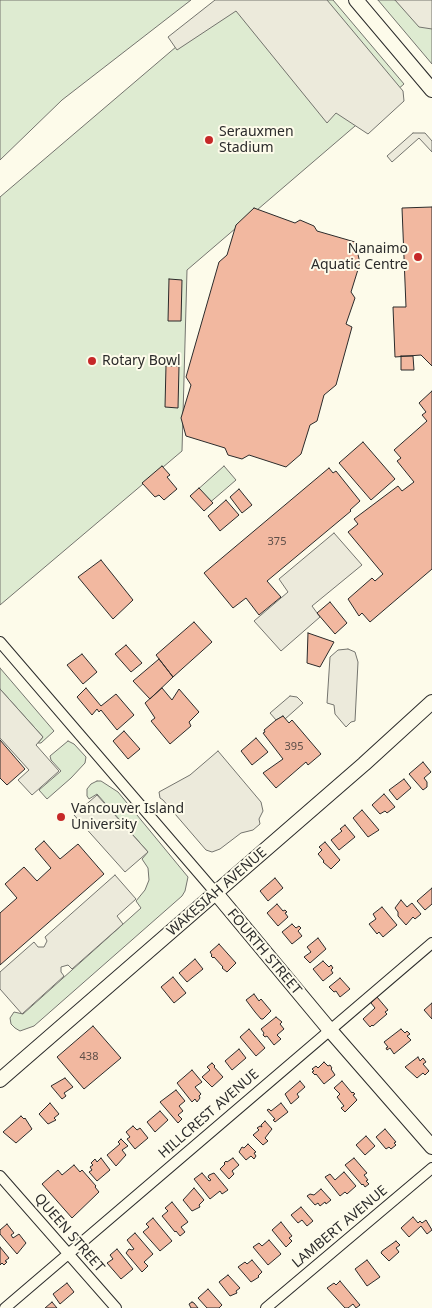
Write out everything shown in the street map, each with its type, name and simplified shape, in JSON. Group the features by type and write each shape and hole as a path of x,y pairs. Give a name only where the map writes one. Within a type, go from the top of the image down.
{"main road":[{"path":"356,0 432,90"},
{"name":"WAKESIAH AVENUE","path":"0,1080 357,770 432,702"},
{"name":"FOURTH STREET","path":"215,892 329,1029 432,1147"}],"street":[{"name":"FOURTH STREET","path":"0,642 215,892"},
{"name":"HILLCREST AVENUE","path":"5,1308 329,1029 432,943"},
{"name":"LAMBERT AVENUE","path":"266,1308 432,1168"},
{"name":"QUEEN STREET","path":"0,1176 116,1308"}],"green space":[{"path":"0,0 191,0 62,100 0,160"},
{"path":"231,0 333,0 404,84 187,270 182,451 0,605 0,197"},
{"path":"378,0 432,0 432,64"},
{"path":"224,466 236,480 207,505 195,492"},
{"path":"0,668 54,731 41,743 38,743 43,737 0,689"},
{"path":"68,741 74,744 86,757 85,763 47,799 39,790 61,771 51,760 50,756"},
{"path":"97,781 101,781 118,792 188,877 185,891 182,896 34,1026 20,1031 11,1024 10,1018 14,1012 23,1014 141,908 136,901 145,890 149,880 148,868 142,859 148,852 97,794 89,799 87,789"}],"shaded area":[{"path":"215,0 327,0 403,91 404,101 368,134 336,113 327,123 236,11 177,50 168,37"},
{"path":"395,0 432,0 432,29 419,27"},
{"path":"413,133 425,133 432,141 432,152 419,138 392,162 387,156"},
{"path":"334,533 362,565 312,606 320,617 281,651 254,621 288,592 279,579"},
{"path":"348,649 355,652 358,662 355,721 346,727 335,714 334,705 327,703 330,657 338,650"},
{"path":"0,689 43,737 36,745 59,771 32,795 18,780 29,770 0,738"},
{"path":"290,696 297,697 303,703 285,719 283,716 276,720 270,713"},
{"path":"218,751 261,802 263,811 259,819 260,824 253,830 241,833 220,849 212,852 206,850 160,798 159,792 190,775"},
{"path":"97,795 148,852 125,872 74,815"},
{"path":"115,875 136,899 117,916 123,924 72,969 68,965 61,967 61,972 64,976 22,1014 0,989 0,972 34,942 38,947 44,947 47,941 45,937"}],"building":[{"name":"Nanaimo Aquatic Centre","path":"432,207 432,366 421,355 395,357 393,307 406,307 402,208"},
{"path":"254,208 295,223 300,220 314,226 317,231 355,242 360,263 351,292 355,298 346,324 352,327 336,385 324,395 317,421 310,425 301,454 286,467 249,455 242,459 228,455 225,448 186,436 181,418 191,385 186,377 219,262 227,255 236,225"},
{"path":"169,279 182,280 181,321 168,321"},
{"path":"401,356 413,356 414,370 401,370"},
{"path":"166,366 179,366 178,408 165,407"},
{"path":"432,391 432,569 370,622 362,613 359,616 348,599 372,578 375,581 383,574 348,532 358,524 354,519 398,486 402,491 414,482 397,461 401,458 394,450 427,421 422,415 426,412 419,403"},
{"path":"363,442 395,479 371,500 339,463"},
{"path":"162,466 170,475 167,477 177,489 164,500 159,495 155,497 142,483"},
{"path":"329,468 333,473 336,471 360,501 351,511 267,581 281,597 259,615 246,598 233,608 204,573"},
{"path":"199,488 213,503 204,511 190,496"},
{"path":"239,489 252,505 242,513 230,497"},
{"path":"226,500 239,515 220,531 208,516"},
{"path":"101,560 133,600 113,619 78,577"},
{"path":"330,602 347,623 335,634 317,613"},
{"path":"194,622 212,642 173,677 156,655"},
{"path":"308,633 334,642 320,667 307,663"},
{"path":"126,645 142,663 131,672 115,654"},
{"path":"82,654 97,672 83,684 67,665"},
{"path":"159,659 173,677 150,699 133,681"},
{"path":"86,688 101,706 116,694 134,715 117,730 101,710 99,712 97,709 92,715 77,697"},
{"path":"162,688 172,700 179,689 199,712 189,722 191,726 170,744 151,721 155,718 145,703"},
{"path":"283,716 289,723 292,720 321,754 308,765 306,762 276,788 263,773 283,759 263,733 265,732 264,730"},
{"path":"124,731 140,749 128,759 113,741"},
{"path":"256,738 268,752 252,765 241,751"},
{"path":"0,740 25,769 7,785 0,778"},
{"path":"423,762 431,772 424,778 427,782 427,787 423,790 409,774"},
{"path":"404,779 411,788 397,800 389,790"},
{"path":"384,794 395,807 387,813 385,811 380,814 372,805"},
{"path":"362,810 379,830 368,837 353,818"},
{"path":"345,825 355,837 339,850 331,840 342,831 340,829"},
{"path":"44,841 60,859 78,844 104,874 0,965 0,913 17,898 5,884 24,867 37,881 51,868 35,849"},
{"path":"325,842 340,860 331,869 318,854 322,850 319,847"},
{"path":"275,878 283,888 268,901 260,891"},
{"path":"432,888 432,904 425,910 417,901"},
{"path":"401,900 407,907 412,903 421,914 415,919 413,917 406,925 398,916 395,908"},
{"path":"277,904 283,911 287,912 285,913 288,917 278,926 267,913"},
{"path":"382,907 397,925 383,937 379,932 377,934 369,924 376,919 373,914"},
{"path":"292,924 296,928 299,926 301,928 298,931 302,936 292,944 282,932"},
{"path":"318,938 326,949 310,963 304,957 311,952 307,947"},
{"path":"219,944 236,963 227,972 211,956 210,952"},
{"path":"195,959 203,969 187,982 179,973"},
{"path":"323,961 329,967 331,965 333,973 323,981 313,969"},
{"path":"173,977 186,993 174,1003 161,987"},
{"path":"340,978 350,989 340,997 336,991 334,992 329,987"},
{"path":"254,994 271,1011 263,1019 246,1000"},
{"path":"377,997 388,1010 385,1012 387,1014 370,1027 363,1019 375,1008 371,1003"},
{"path":"432,1003 432,1019 424,1010"},
{"path":"276,1017 282,1022 280,1024 284,1029 277,1035 281,1039 274,1045 267,1036 263,1035 264,1033 261,1029"},
{"path":"93,1026 121,1058 84,1089 57,1057"},
{"path":"249,1029 265,1048 256,1056 240,1037"},
{"path":"401,1029 405,1033 407,1031 410,1034 407,1036 411,1040 394,1054 390,1048 387,1050 386,1048 388,1047 384,1042"},
{"path":"239,1049 246,1058 232,1070 225,1061"},
{"path":"418,1057 420,1061 423,1058 426,1062 423,1064 429,1071 417,1078 405,1067"},
{"path":"324,1062 328,1066 330,1065 335,1075 324,1084 312,1072 314,1071 312,1069 316,1066 318,1068"},
{"path":"212,1063 223,1077 212,1087 202,1077 210,1070 207,1067"},
{"path":"192,1070 202,1082 195,1087 201,1094 197,1102 195,1099 192,1102 177,1083"},
{"path":"65,1078 73,1087 64,1093 66,1096 62,1099 51,1086"},
{"path":"300,1081 305,1087 297,1094 299,1097 291,1104 285,1094"},
{"path":"342,1081 355,1094 353,1095 357,1100 345,1112 341,1108 344,1106 337,1097 340,1094 334,1088"},
{"path":"176,1090 185,1101 179,1106 183,1111 178,1115 182,1119 178,1123 160,1102"},
{"path":"50,1103 59,1114 54,1118 56,1120 48,1124 39,1114"},
{"path":"281,1103 288,1112 275,1122 273,1120 275,1119 267,1110 271,1111"},
{"path":"160,1111 168,1120 155,1132 147,1122"},
{"path":"21,1116 25,1118 32,1129 16,1143 3,1132"},
{"path":"265,1121 272,1129 265,1138 268,1141 263,1145 253,1135 259,1130 257,1128 262,1127 261,1125"},
{"path":"133,1126 137,1130 140,1128 148,1138 135,1149 127,1139 130,1137 126,1132"},
{"path":"385,1129 396,1142 394,1143 396,1145 391,1149 389,1147 386,1149 376,1137"},
{"path":"366,1136 375,1146 365,1155 356,1145"},
{"path":"121,1139 128,1146 122,1150 126,1155 116,1166 107,1155 120,1144 118,1142"},
{"path":"248,1144 256,1152 254,1153 256,1156 254,1159 251,1156 246,1160 239,1152 242,1147 244,1148"},
{"path":"101,1158 110,1170 97,1181 89,1172 92,1170 90,1167 93,1165 91,1163 95,1159 97,1162"},
{"path":"233,1158 239,1165 232,1171 234,1174 229,1179 220,1169 226,1161"},
{"path":"354,1158 367,1173 364,1175 369,1184 365,1187 345,1165"},
{"path":"74,1165 80,1172 82,1170 99,1192 72,1218 42,1184 58,1170 62,1175"},
{"path":"344,1172 356,1186 347,1194 345,1192 340,1196 325,1177 330,1174 335,1180"},
{"path":"202,1173 209,1181 211,1180 208,1177 209,1175 214,1173 228,1190 222,1194 220,1191 210,1199 194,1179"},
{"path":"194,1188 204,1200 199,1205 200,1207 192,1211 183,1200"},
{"path":"321,1189 331,1200 320,1206 318,1203 315,1205 307,1196 310,1194 314,1195"},
{"path":"172,1202 188,1222 181,1227 185,1232 180,1236 162,1216 168,1211 165,1208"},
{"path":"301,1207 313,1221 307,1226 302,1220 298,1223 291,1215"},
{"path":"413,1217 418,1223 426,1220 432,1230 427,1234 421,1226 409,1237 401,1228"},
{"path":"153,1218 172,1241 160,1251 143,1232 149,1227 146,1224"},
{"path":"281,1222 292,1236 289,1238 292,1241 286,1247 272,1230"},
{"path":"7,1224 14,1233 11,1235 13,1238 19,1234 26,1243 17,1254 0,1234 0,1230"},
{"path":"135,1233 153,1254 144,1262 148,1266 142,1272 126,1253 129,1249 134,1249 127,1240"},
{"path":"269,1240 281,1254 268,1265 253,1247 259,1243 262,1246"},
{"path":"396,1241 400,1245 396,1248 399,1252 389,1261 381,1253"},
{"path":"0,1247 9,1258 5,1261 7,1262 4,1265 2,1263 0,1265"},
{"path":"117,1249 133,1269 121,1279 107,1263 113,1259 110,1255"},
{"path":"252,1260 262,1272 259,1277 251,1282 238,1267"},
{"path":"367,1260 380,1277 367,1286 355,1269"},
{"path":"228,1275 240,1288 236,1291 237,1293 230,1296 219,1282"},
{"path":"340,1281 360,1305 356,1308 353,1304 345,1308 327,1288 334,1283 336,1285"},
{"path":"67,1283 74,1292 60,1304 53,1294"},
{"path":"208,1289 222,1305 219,1308 207,1308 198,1298"},
{"path":"52,1302 57,1308 45,1308"},
{"path":"192,1302 198,1308 191,1308 189,1304"}],"place":[{"name":"Serauxmen Stadium","path":"209,140"},
{"name":"Nanaimo Aquatic Centre","path":"418,257"},
{"name":"Rotary Bowl","path":"92,361"},
{"name":"Vancouver Island University","path":"61,817"}]}
